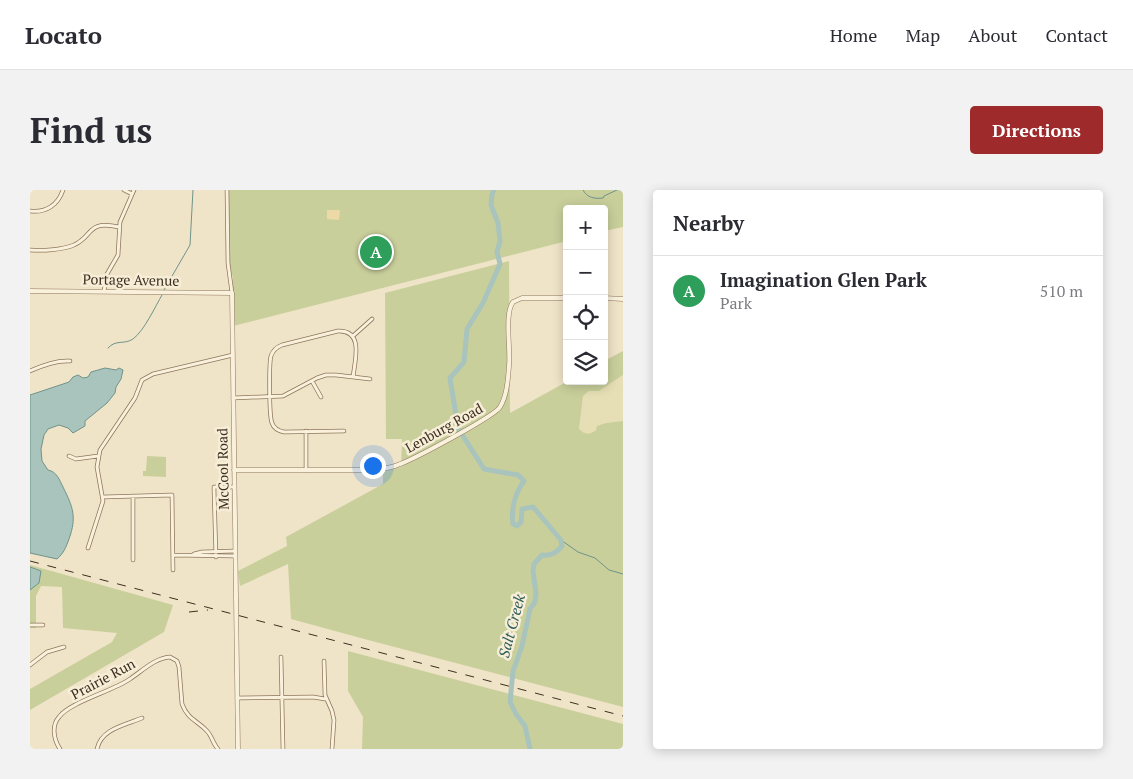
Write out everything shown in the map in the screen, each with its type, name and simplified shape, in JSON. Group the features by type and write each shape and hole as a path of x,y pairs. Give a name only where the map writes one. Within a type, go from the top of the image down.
{"street":[{"path":"30,212 39,212 53,206 63,190"},
{"path":"104,291 107,274 118,255 118,227 133,192 124,190"},
{"name":"McCool Road","path":"227,190 228,262 232,293 238,749"},
{"path":"30,250 69,247 78,243 98,226 118,227"},
{"name":"Portage Avenue","path":"30,291 232,293"},
{"name":"Lenburg Road","path":"234,470 360,470 388,468 408,461 494,414 501,404 510,366 509,311 513,302 522,298 563,298"},
{"path":"608,298 623,299"},
{"path":"353,336 372,319"},
{"path":"344,431 282,431 274,427 271,420 270,357 275,348 282,345 338,331 348,332 353,336 357,345 353,377"},
{"path":"88,548 102,505 103,496 98,473 98,456 103,444 135,398 145,377 232,355"},
{"path":"30,371 45,365 70,361"},
{"path":"233,398 287,395 312,381 330,375 370,379"},
{"path":"312,381 321,397"},
{"path":"306,431 306,470"},
{"path":"69,456 76,459 98,456"},
{"path":"216,557 214,487 234,486"},
{"path":"103,496 172,495 173,570"},
{"path":"133,560 134,496"},
{"path":"193,555 202,552 235,554"},
{"path":"173,555 216,557 235,554"},
{"path":"30,625 42,625"},
{"path":"30,665 47,652 64,647"},
{"name":"Prairie Run","path":"57,744 54,726 64,712 122,684 158,660 170,657 178,661 180,667 182,704 187,716 209,733 216,748"},
{"path":"282,657 283,749"},
{"path":"324,661 325,699 332,711 334,720 332,749"},
{"path":"237,698 313,697 325,699"},
{"path":"97,749 99,742 108,732 142,718"},
{"path":"55,749 57,744"},
{"path":"57,744 60,749"}],"shaded area":[{"path":"623,375 623,421 606,423 589,434 584,434 579,430 583,396 589,391 599,391"}],"green space":[{"path":"228,190 623,190 623,227 608,230 608,205 563,205 563,242 233,326 233,278 229,263"},
{"path":"509,261 510,413 563,384 608,385 599,391 589,391 583,396 579,429 589,433 596,430 597,426 623,421 623,707 291,619 288,564 240,586 238,571 287,546 286,537 383,484 383,472 401,467 402,439 386,439 385,293"},
{"path":"623,351 623,375 608,385 608,359"},
{"path":"147,456 166,457 166,477 143,476 143,471 146,471"},
{"path":"30,565 173,605 164,632 30,710 30,689 112,642 117,633 63,628 62,587 41,586 36,596 36,628 30,628 30,590 39,583 41,571 30,567"},
{"path":"348,651 623,724 623,749 362,749 363,717 348,691"}],"sand":[{"path":"327,210 340,210 339,220 327,219"}],"water":[{"path":"105,368 116,370 119,368 123,370 115,393 107,403 85,421 85,426 73,433 68,428 59,425 48,429 44,435 41,449 42,461 48,470 56,474 60,481 73,512 73,524 66,547 57,559 30,553 30,395 69,382 78,375 83,378 88,377 91,372"},
{"path":"30,567 41,571 39,583 30,590"}],"waterway":[{"path":"164,290 190,245 193,190"},
{"name":"Salt Creek","path":"494,190 491,205 498,223 500,241 497,252 500,264 483,303 467,329 464,362 450,378 458,428 484,469 518,475 524,481 514,501 513,524 517,526 521,522 522,509 533,507 561,540 562,546 558,550 553,554 542,555 534,564 535,602 530,609 522,646 513,671 510,702 525,726 530,749"},
{"path":"583,190 589,196 597,198 603,198 617,190"},
{"path":"108,348 111,345 133,339 145,325 162,295"},
{"path":"561,540 578,552 595,558 609,570 623,574"}],"railway":[{"path":"30,561 623,716"},
{"path":"189,612 208,610"}],"place":[{"name":"Imagination Glen Park","path":"376,252"}]}
